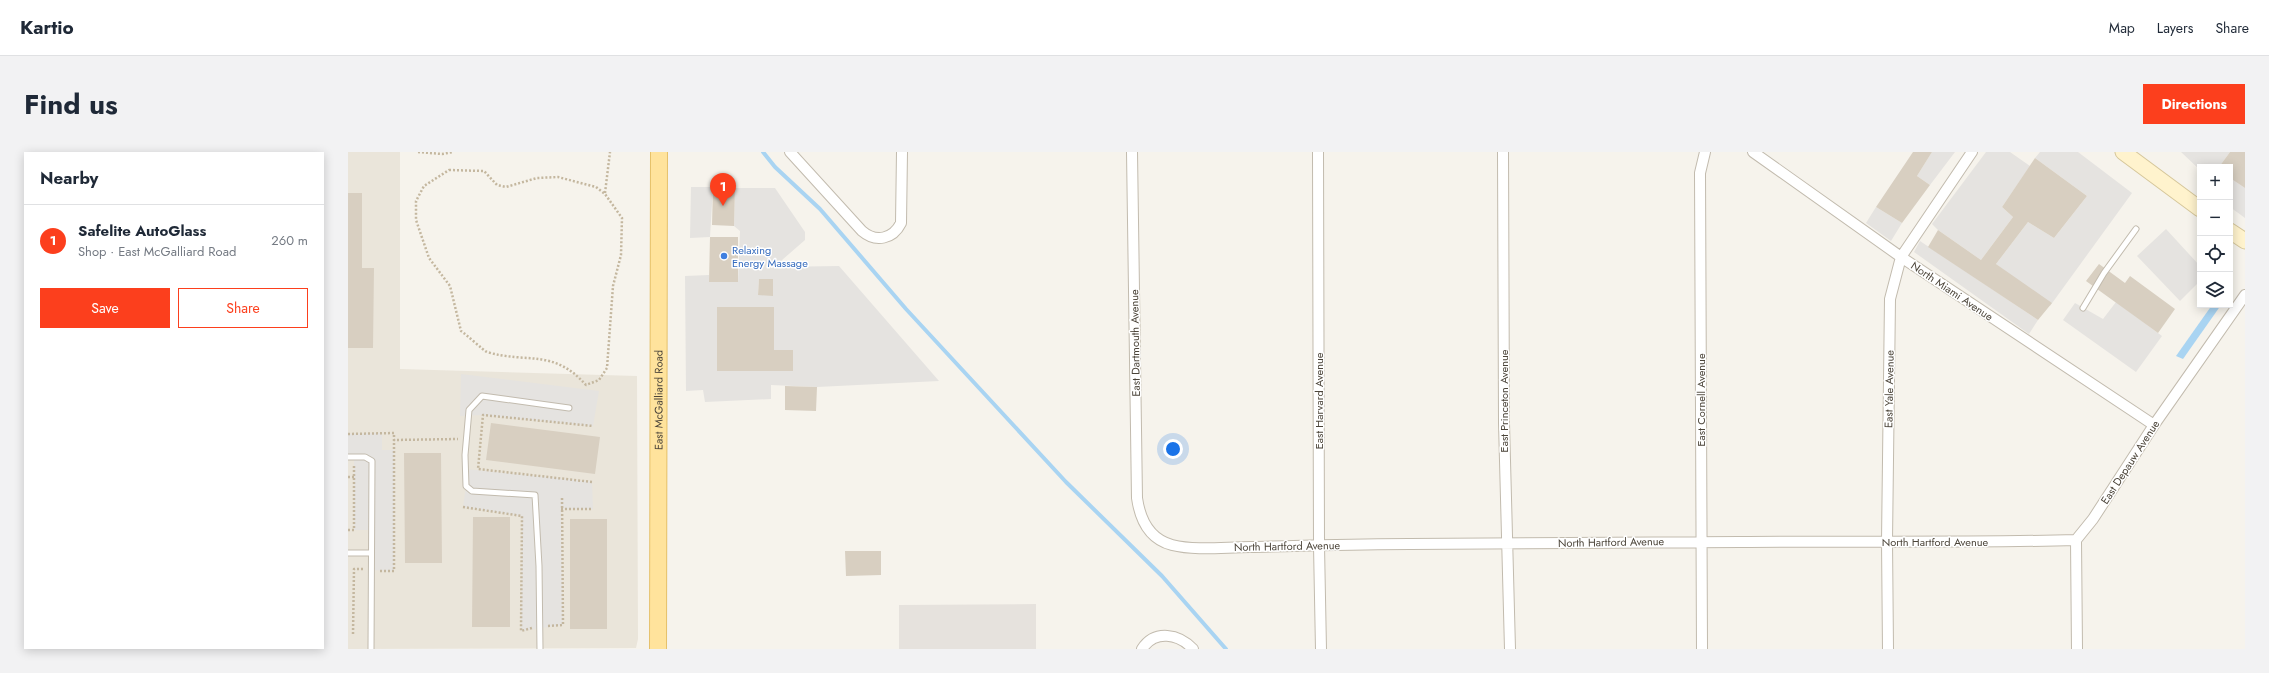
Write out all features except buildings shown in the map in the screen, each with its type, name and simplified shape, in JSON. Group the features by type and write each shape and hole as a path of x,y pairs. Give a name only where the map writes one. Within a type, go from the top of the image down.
{"main road":[{"name":"East McGalliard Road","path":"658,649 659,152"},
{"path":"2123,152 2139,160 2197,207"},
{"path":"2233,233 2245,241"}],"street":[{"path":"790,152 862,231 874,239 884,238 891,235 898,229 903,216 902,152"},
{"name":"East Dartmouth Avenue","path":"1132,152 1137,498 1139,514 1150,531"},
{"name":"East Harvard Avenue","path":"1318,152 1319,546 1321,649"},
{"name":"East Princeton Avenue","path":"1503,152 1506,544 1510,649"},
{"name":"East Cornell Avenue","path":"1702,649 1700,173 1705,152"},
{"name":"North Miami Avenue","path":"1753,152 1901,257 2154,425"},
{"name":"East Yale Avenue","path":"1888,649 1887,541 1890,299 1901,257 1972,152"},
{"name":"East Depauw Avenue","path":"2076,540 2093,519 2154,425 2244,301"},
{"name":"North Hartford Avenue","path":"1150,531 1168,544 1178,546 1887,541 1943,543 2076,540"},
{"path":"2076,540 2077,649"},
{"path":"1142,649 1150,641 1158,637 1170,635 1178,637 1193,649"}],"lane":[{"path":"2083,308 2104,273 2136,229"},
{"path":"540,649 539,566 535,495 472,490 466,486 465,455 469,410 482,396 569,408"},
{"path":"348,457 365,457 372,461 371,649"},
{"path":"348,553 371,553"}],"path":[{"path":"418,152 442,154 453,152"},
{"path":"605,194 596,187 558,177 537,178 506,187 497,185 484,171 449,170 424,186 416,201 416,220 429,258 450,286 461,331 473,339 486,351 546,359 564,365 577,375 586,385 599,380 607,368 613,286 621,255 622,240 622,218 605,194 610,152"},
{"path":"592,482 478,469 483,415 593,426"},
{"path":"348,434 394,433 394,571 378,571"},
{"path":"394,440 458,439"},
{"path":"348,530 354,530 354,464"},
{"path":"348,477 354,477"},
{"path":"548,626 563,625 562,496"},
{"path":"463,507 522,516 521,630 533,628"},
{"path":"561,509 593,509"},
{"path":"353,634 354,569"},
{"path":"348,570 363,569"}],"shaded area":[{"path":"348,152 400,152 400,369 637,376 638,639 636,648 348,649"},
{"path":"1932,152 1955,152 1930,185 1917,176"},
{"path":"1986,152 2010,152 2030,166 2002,207 2013,217 1981,260 1938,230 1932,224"},
{"path":"2040,152 2078,152 2132,193 2050,306 1996,264 2028,222 2054,238 2087,196 2035,158"},
{"path":"2181,152 2230,152 2221,164 2197,164 2197,167"},
{"path":"2233,180 2245,188 2245,218 2233,209"},
{"path":"691,187 713,187 710,237 690,238"},
{"path":"735,188 775,188 805,232 805,240 774,267 839,266 939,381 817,387 771,385 771,399 705,402 703,390 686,391 685,276 709,275 709,282 738,282 740,231 734,226","holes":["759,279 773,279 773,295 758,295"]},
{"path":"1876,207 1902,223 1891,241 1866,223"},
{"path":"2166,229 2197,263 2197,284 2180,301 2137,256"},
{"path":"1920,241 2038,320 2029,334 1914,252"},
{"path":"2116,302 2162,336 2136,372 2063,320 2075,303 2103,319"},
{"path":"461,374 599,391 593,426 483,415 460,416"},
{"path":"382,433 382,450 394,450 394,571 371,570 372,530 354,530 354,457 348,457 348,434"},
{"path":"466,469 592,482 593,509 561,509 563,625 521,631 522,516 463,507 466,486"},
{"path":"1036,604 1036,649 899,649 899,605"}],"water":[{"path":"2210,308 2219,308 2183,359 2176,356"}],"waterway":[{"path":"763,152 775,167 820,209 906,309 1066,482 1162,576 1226,649"}],"place":[{"name":"Safelite AutoGlass","path":"723,206"},
{"name":"Relaxing Energy Massage","path":"724,256"}]}
